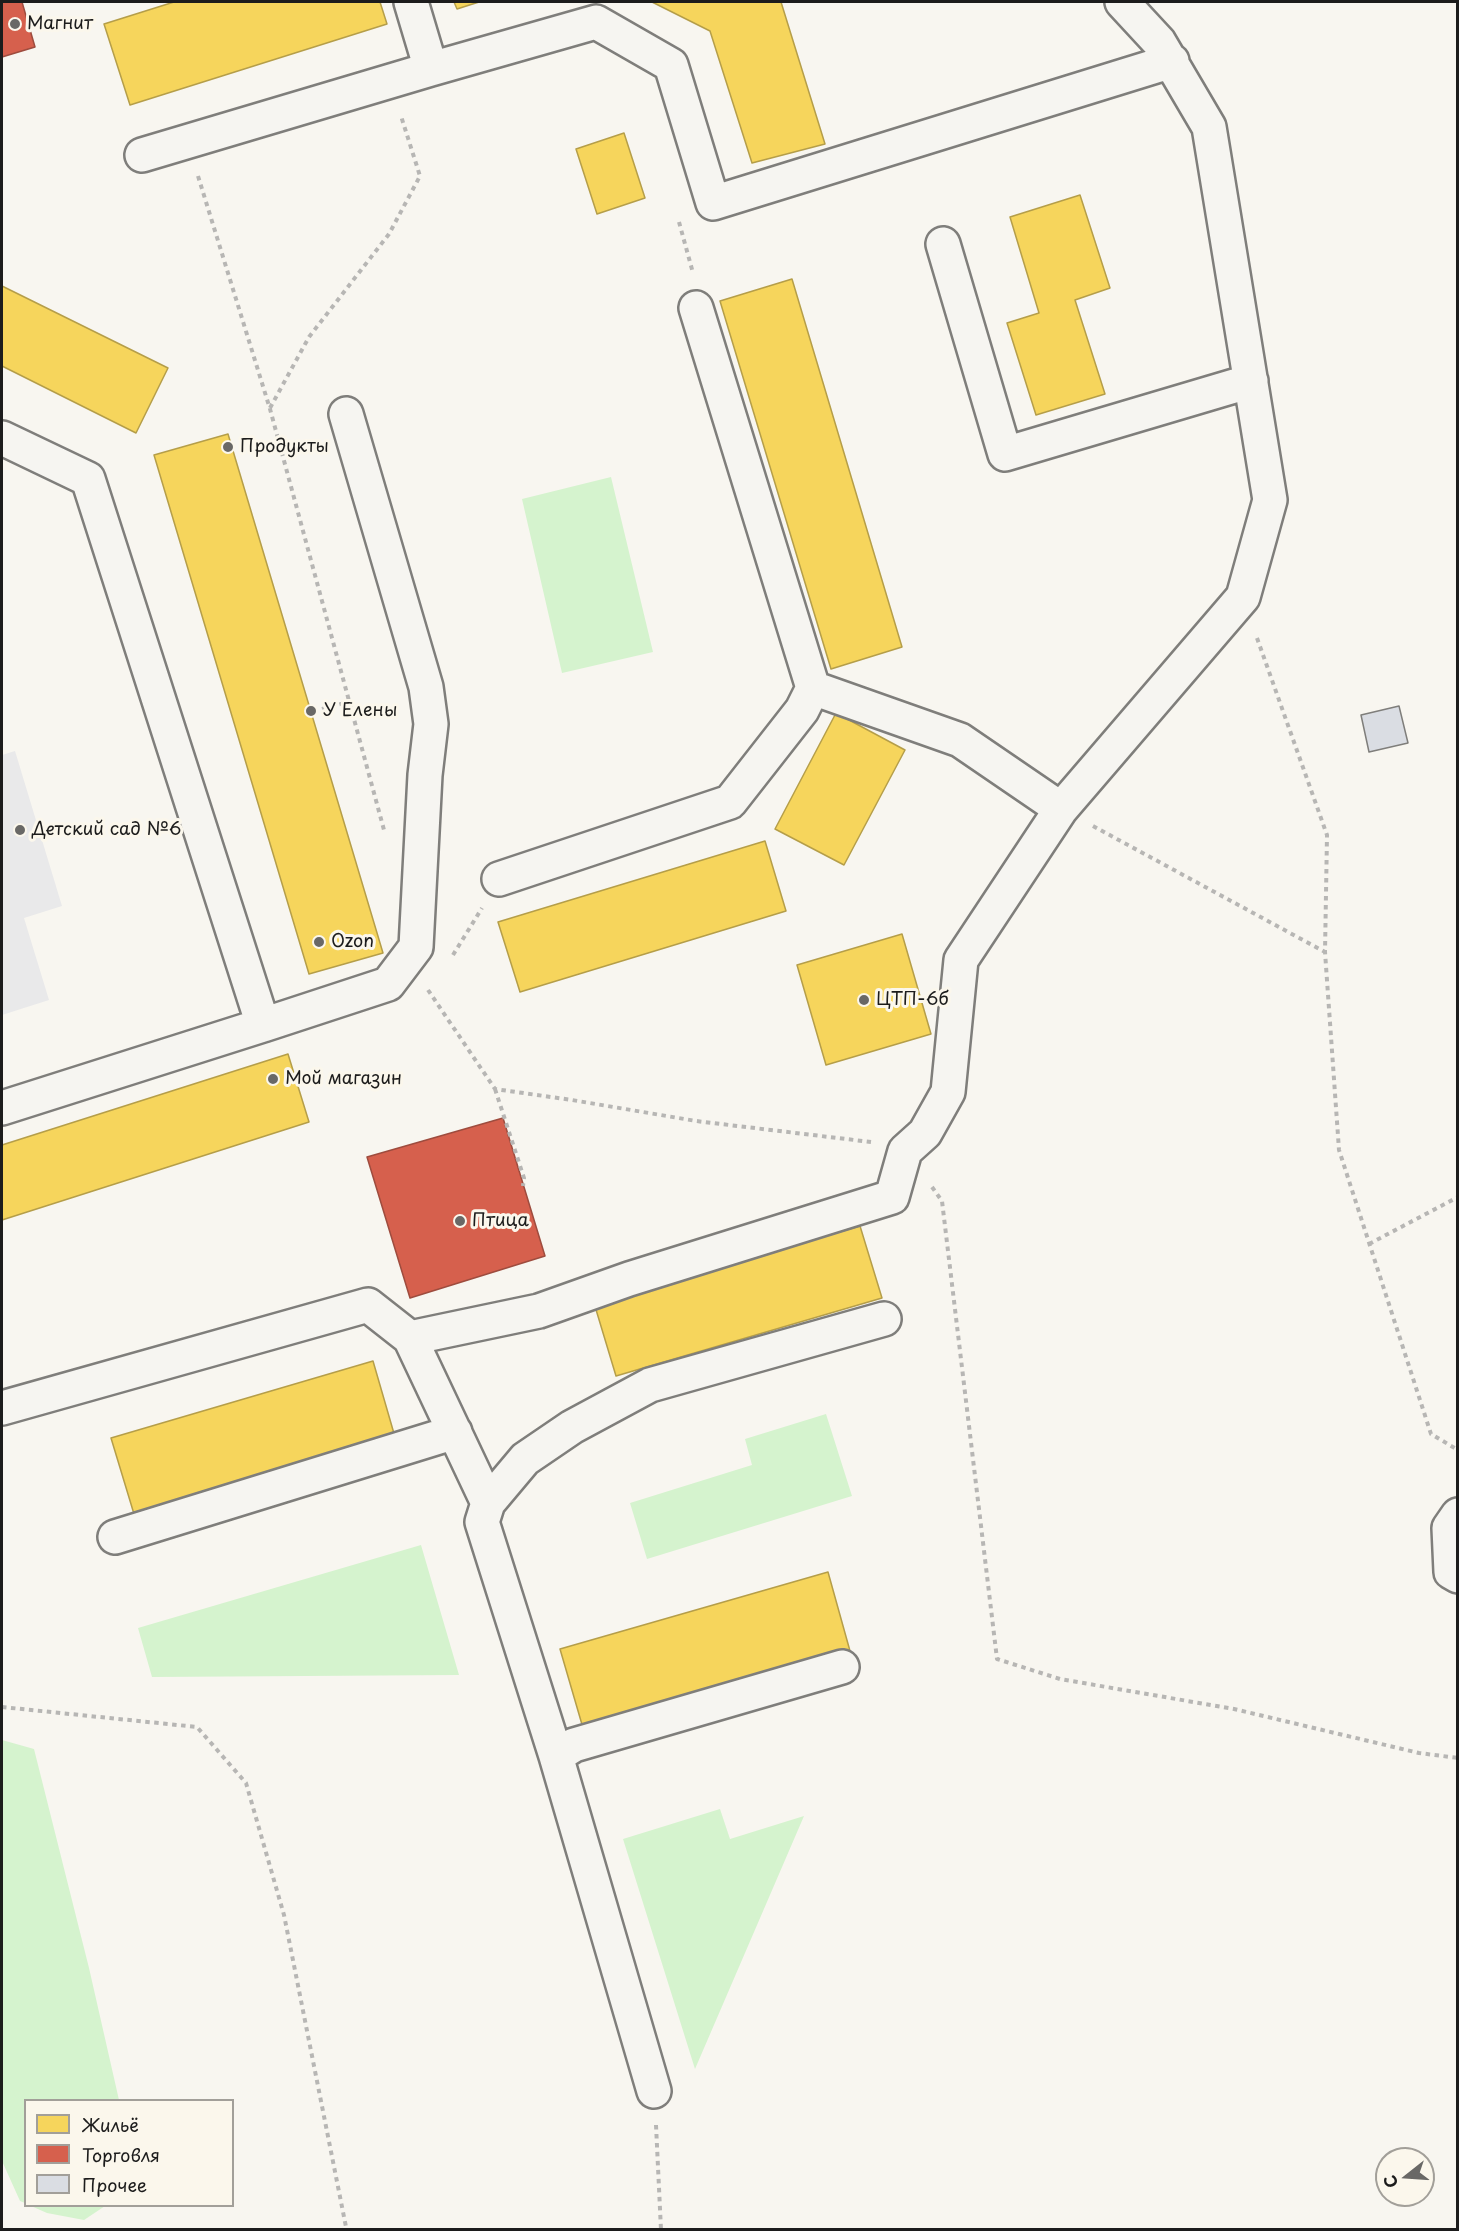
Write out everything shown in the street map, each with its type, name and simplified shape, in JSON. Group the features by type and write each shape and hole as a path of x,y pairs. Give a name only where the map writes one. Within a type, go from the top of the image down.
{"lane":[{"path":"411,2 431,69"},
{"path":"410,1338 539,1311 629,1279 892,1197 905,1151 926,1132 948,1092 961,960 1061,809 1242,597 1270,500 1209,127 1160,42 1122,2"},
{"path":"142,155 596,22 671,65 713,203 1172,61"},
{"path":"943,243 1005,454 1251,381"},
{"path":"499,879 730,802 802,710 813,688 696,308"},
{"path":"2,1108 388,984 416,947 425,775 431,724 426,687 346,414"},
{"path":"2,438 88,479 263,1025"},
{"path":"813,688 960,740 1061,809"},
{"path":"3,1404 368,1305 410,1338 488,1503"},
{"path":"654,2091 556,1756 482,1522 488,1503 525,1460 572,1427 651,1385 884,1319"},
{"path":"116,1537 455,1432"},
{"path":"1458,1515 1449,1528 1451,1572 1458,1576"},
{"path":"556,1756 574,1745 842,1667"}],"path":[{"path":"270,409 309,337 390,234 420,176 390,81"},
{"path":"198,175 270,409 385,836"},
{"path":"679,222 694,274"},
{"path":"1242,597 1327,835 1325,952 1339,1150 1431,1434 1458,1450"},
{"path":"322,709 348,702"},
{"path":"1061,809 1325,952"},
{"path":"416,947 429,994 495,1089 524,1178 523,1186"},
{"path":"495,1089 696,1121 901,1145 942,1201 997,1659 1060,1679 1234,1709 1419,1753 1458,1758"},
{"path":"1369,1244 1458,1197"},
{"path":"2,1707 198,1727 246,1783 284,1915 346,2227 343,2229"},
{"path":"654,2091 661,2229"}],"shaded area":[{"name":"Детский сад №6","path":"15,751 62,906 24,918 49,1000 2,1015 2,755"}],"green space":[{"path":"611,477 653,652 562,673 522,499"},
{"path":"826,1414 852,1496 647,1559 630,1503 752,1465 745,1439"},
{"path":"421,1545 459,1675 152,1677 138,1628"},
{"path":"2,1740 34,1749 89,1968 119,2099 24,2099 24,2203 20,2201 2,2161"},
{"path":"720,1809 730,1839 804,1816 695,2069 623,1839"},
{"path":"33,2207 104,2207 84,2220 47,2213"}],"building: Жильё":[{"path":"174,2 380,2 387,24 130,105 104,24"},
{"path":"454,2 479,2 457,9"},
{"path":"652,2 781,2 825,144 752,163 710,31"},
{"path":"624,133 645,198 597,214 576,149"},
{"path":"1080,195 1110,288 1075,300 1105,394 1036,415 1007,323 1039,313 1010,217"},
{"path":"792,279 902,647 831,669 720,301"},
{"path":"2,286 168,368 136,433 2,366"},
{"path":"228,434 383,953 309,974 154,455"},
{"path":"836,713 905,750 844,865 775,829"},
{"path":"765,841 786,911 520,992 498,922"},
{"name":"ЦТП-6б","path":"902,934 931,1034 826,1065 797,965"},
{"path":"288,1054 309,1122 2,1220 2,1145"},
{"path":"860,1226 882,1298 616,1376 594,1303"},
{"path":"373,1361 395,1437 134,1514 111,1438"},
{"path":"828,1572 850,1651 583,1728 560,1649"}],"building: Торговля":[{"name":"Магнит","path":"2,2 22,2 35,47 2,57"},
{"name":"Птица","path":"503,1118 545,1256 410,1298 367,1157"}],"building: Прочее":[{"path":"1399,706 1408,743 1369,752 1361,715"}],"place":[{"name":"Магнит","path":"15,24"},
{"name":"Продукты","path":"228,447"},
{"name":"У Елены","path":"311,711"},
{"name":"Детский сад №6","path":"20,830"},
{"name":"Ozon","path":"319,942"},
{"name":"ЦТП-6б","path":"864,1000"},
{"name":"Мой магазин","path":"273,1079"},
{"name":"Птица","path":"460,1221"}]}
